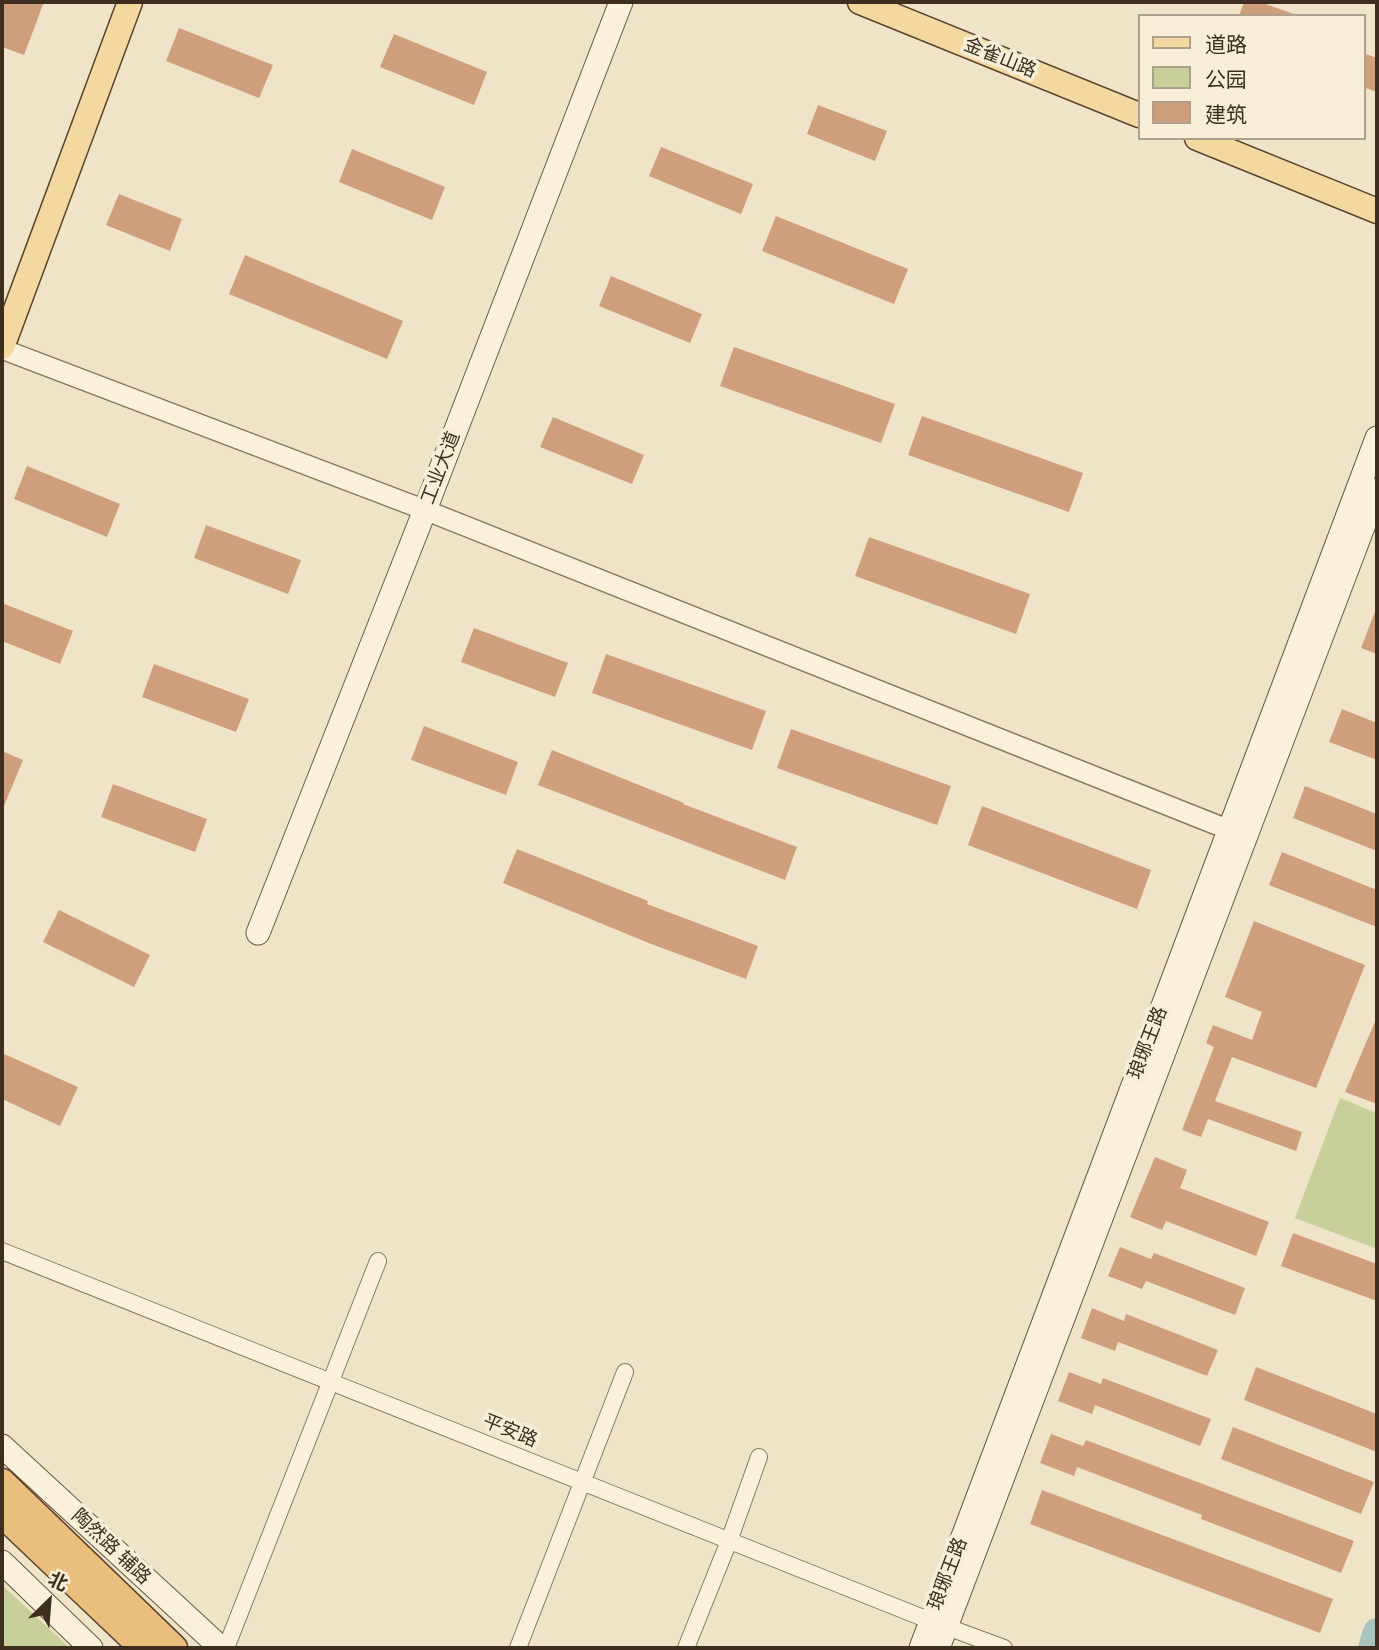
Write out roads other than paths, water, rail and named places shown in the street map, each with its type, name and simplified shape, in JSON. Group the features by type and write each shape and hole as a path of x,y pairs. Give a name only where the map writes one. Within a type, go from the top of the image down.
{"highway":[{"path":"2,1482 174,1648"},
{"path":"2,1514 143,1648"}],"main road":[{"path":"2,348 130,2"},
{"name":"工业大道","path":"258,933 621,2"},
{"name":"金雀山路","path":"860,2 1138,115"},
{"name":"金雀山路","path":"896,2 1138,99"},
{"path":"1202,140 1377,211"},
{"path":"1241,140 1377,195"},
{"name":"琅琊王路","path":"921,1648 938,1632 1237,833 1377,439"},
{"name":"琅琊王路","path":"1237,833 1377,491"},
{"name":"陶然路 辅路","path":"2,1446 223,1648"},
{"path":"2,1562 91,1648"}],"street":[{"path":"2,348 425,510 1237,833"},
{"name":"平安路","path":"2,1251 729,1541 938,1632 1004,1648"},
{"path":"223,1648 378,1261"},
{"path":"518,1648 625,1372"},
{"path":"686,1648 759,1457"}],"waterway":[{"path":"1372,1648 1377,1632"}]}
